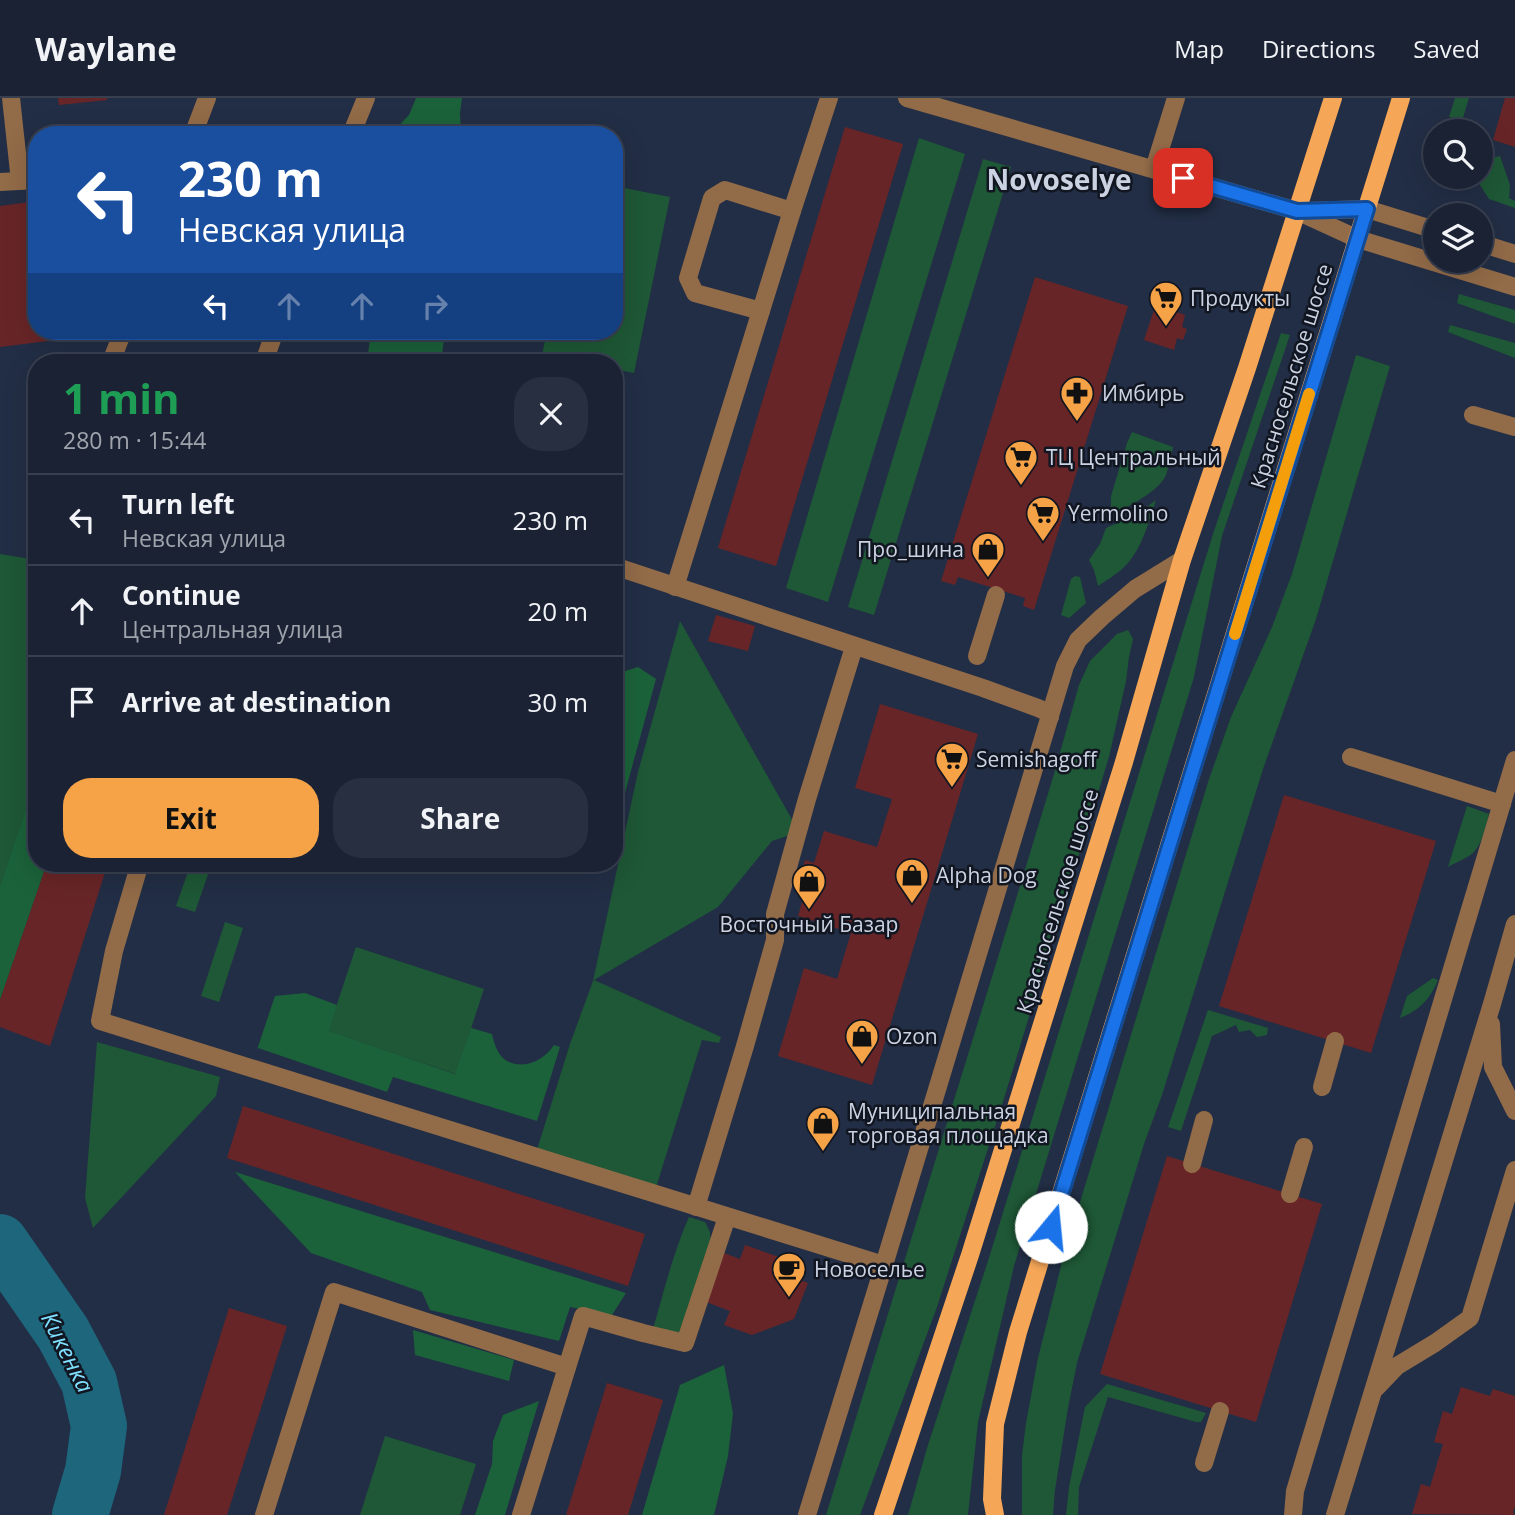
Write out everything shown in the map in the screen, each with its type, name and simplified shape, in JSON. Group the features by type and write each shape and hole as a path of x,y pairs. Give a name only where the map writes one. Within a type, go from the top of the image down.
{"main road":[{"name":"Красносельское шоссе","path":"883,1515 970,1255 1124,762 1182,560 1247,368 1333,98"},
{"name":"Красносельское шоссе","path":"995,1515 992,1499 995,1424 1018,1332 1401,98"}],"street":[{"path":"0,182 28,181 11,98"},
{"path":"196,126 206,98"},
{"path":"355,126 366,98"},
{"path":"675,587 829,98"},
{"path":"907,98 1297,211 1358,239 1515,287"},
{"path":"1154,169 1176,98"},
{"path":"761,311 695,293 688,278 712,198 725,190 792,211"},
{"path":"1297,211 1367,209 1423,226"},
{"path":"1493,247 1515,254"},
{"path":"1473,415 1515,427"},
{"path":"807,1515 1065,666 1079,640 1102,617 1135,589 1182,560"},
{"path":"623,569 1038,708 1050,717"},
{"path":"976,656 996,594"},
{"path":"696,1207 775,940 775,914 809,790 854,646"},
{"path":"1351,757 1502,804"},
{"path":"1293,1515 1298,1480 1515,760"},
{"path":"137,872 114,951 100,1021 884,1265"},
{"path":"1335,1515 1511,945 1515,924"},
{"path":"1490,1010 1493,1066 1515,1111"},
{"path":"1322,1087 1335,1041"},
{"path":"1192,1164 1204,1120"},
{"path":"1290,1194 1304,1147"},
{"path":"1374,1390 1397,1366 1470,1318 1515,1170"},
{"path":"521,1515 583,1316 685,1343 727,1217"},
{"path":"264,1515 334,1292 567,1367"},
{"path":"1204,1463 1220,1411"}],"green space":[{"path":"416,98 462,98 461,126 399,126 409,115"},
{"path":"1455,98 1469,98 1463,119 1449,117"},
{"path":"919,138 965,154 828,602 786,588"},
{"path":"1500,156 1510,185 1509,198 1515,201 1515,208 1489,199 1483,189 1493,189 1493,158"},
{"path":"983,159 1011,167 874,615 848,607"},
{"path":"623,188 670,197 634,373 623,371 623,354 542,354 545,340 623,340"},
{"path":"1459,294 1515,310 1515,324 1457,303"},
{"path":"1450,325 1515,343 1515,358 1448,332"},
{"path":"1281,333 1290,335 1222,536 1194,677 1014,1266 978,1422 968,1515 908,1515 1213,534"},
{"path":"370,340 444,340 442,354 368,354"},
{"path":"1356,355 1390,366 1316,619 1263,769 1077,1363 1053,1515 1022,1515 1022,1455 1026,1423 1038,1358 1063,1258 1209,779 1231,717 1272,627 1292,574"},
{"path":"1132,432 1173,447 1169,465 1166,475 1157,487 1111,516 1111,496"},
{"path":"1156,500 1134,555 1121,570 1098,586 1089,560 1100,544 1106,528 1136,515"},
{"path":"0,554 28,559 28,872 44,872 0,1000"},
{"path":"1080,577 1086,603 1069,618 1061,615 1071,579"},
{"path":"680,621 799,832 772,841 718,907 594,980 721,1037 719,1043 702,1040 654,1194 535,1156 593,981 616,872 623,872 623,842 638,772"},
{"path":"1128,630 1133,639 1109,757 937,1307 860,1515 826,1515 1020,886 1079,685 1090,661 1117,634"},
{"path":"638,667 656,679 623,800 623,672"},
{"path":"28,805 28,872 44,872 0,1000 0,887"},
{"path":"1467,806 1489,814 1484,834 1474,852 1448,867"},
{"path":"188,872 209,872 195,912 176,906"},
{"path":"225,922 243,928 219,1002 201,996"},
{"path":"356,947 484,989 456,1074 328,1031"},
{"path":"1433,978 1438,980 1428,998 1400,1018 1407,996"},
{"path":"305,993 337,1005 329,1031 455,1074 471,1028 492,1034 496,1048 504,1059 511,1063 532,1062 545,1055 554,1045 560,1047 537,1121 393,1077 387,1092 258,1048 257,1050 275,996"},
{"path":"1208,1010 1268,1028 1267,1035 1257,1037 1250,1030 1239,1032 1236,1025 1212,1036 1181,1131 1168,1127"},
{"path":"97,1042 220,1077 216,1096 93,1228 85,1198"},
{"path":"235,1172 626,1293 612,1315 570,1307 559,1341 430,1310 422,1292 311,1253"},
{"path":"689,1217 705,1222 710,1232 711,1245 681,1336 653,1329 673,1258"},
{"path":"413,1330 514,1360 509,1381 415,1355"},
{"path":"724,1365 733,1413 728,1456 714,1515 642,1515 680,1385"},
{"path":"1107,1384 1206,1413 1201,1422 1196,1422 1108,1397 1079,1487 1078,1515 1066,1515 1085,1407"},
{"path":"539,1401 505,1515 475,1515 492,1464 493,1441 503,1415"},
{"path":"385,1436 476,1464 460,1515 360,1515"}],"building":[{"path":"58,98 107,98 107,100 59,105"},
{"path":"1505,98 1515,98 1515,147 1493,140"},
{"path":"845,127 903,144 776,566 718,548"},
{"path":"28,202 28,340 48,341 0,347 0,206"},
{"name":"ТЦ Центральный","path":"1035,277 1128,306 1034,610 1023,606 1025,598 958,577 955,585 941,581"},
{"name":"Продукты","path":"1156,304 1185,315 1182,327 1187,329 1183,340 1177,338 1174,350 1144,340"},
{"path":"716,615 755,626 748,651 708,641"},
{"path":"880,704 978,734 872,1085 778,1056 804,968 837,979 851,933 798,916 806,888 798,885 805,860 814,863 824,831 877,847 892,799 855,788"},
{"path":"1284,795 1436,841 1371,1053 1219,1006"},
{"path":"44,872 105,872 50,1046 0,1027 0,1000"},
{"path":"243,1106 645,1234 628,1286 227,1158"},
{"path":"1167,1156 1322,1204 1256,1422 1100,1374"},
{"path":"745,1245 787,1260 782,1273 808,1283 794,1319 752,1335 724,1325 730,1311 706,1302 724,1253 740,1259"},
{"path":"229,1308 287,1326 227,1515 164,1515"},
{"path":"607,1383 663,1400 628,1515 566,1515"},
{"path":"1461,1387 1490,1396 1493,1389 1515,1396 1515,1515 1412,1514 1421,1484 1430,1487 1443,1444 1434,1442 1443,1411 1452,1414"}],"waterway":[{"name":"Кикенка","path":"0,1242 63,1333 89,1382 99,1426 93,1471 80,1515"}],"slow traffic":[{"path":"1235,634 1309,394"}],"place":[{"name":"Продукты","path":"1166,328"},
{"name":"Имбирь","path":"1077,423"},
{"name":"ТЦ Центральный","path":"1021,487"},
{"name":"Yermolino","path":"1043,543"},
{"name":"Про_шина","path":"988,579"},
{"name":"Semishagoff","path":"952,789"},
{"name":"Alpha Dog","path":"912,905"},
{"name":"Восточный Базар","path":"809,911"},
{"name":"Ozon","path":"862,1066"},
{"name":"Муниципальная торговая площадка","path":"823,1153"},
{"name":"Новоселье","path":"789,1299"}],"district":[{"name":"Novoselye","path":"1059,179"}],"route":[{"path":"1051,1227 1367,209 1297,211 1183,178"}]}
